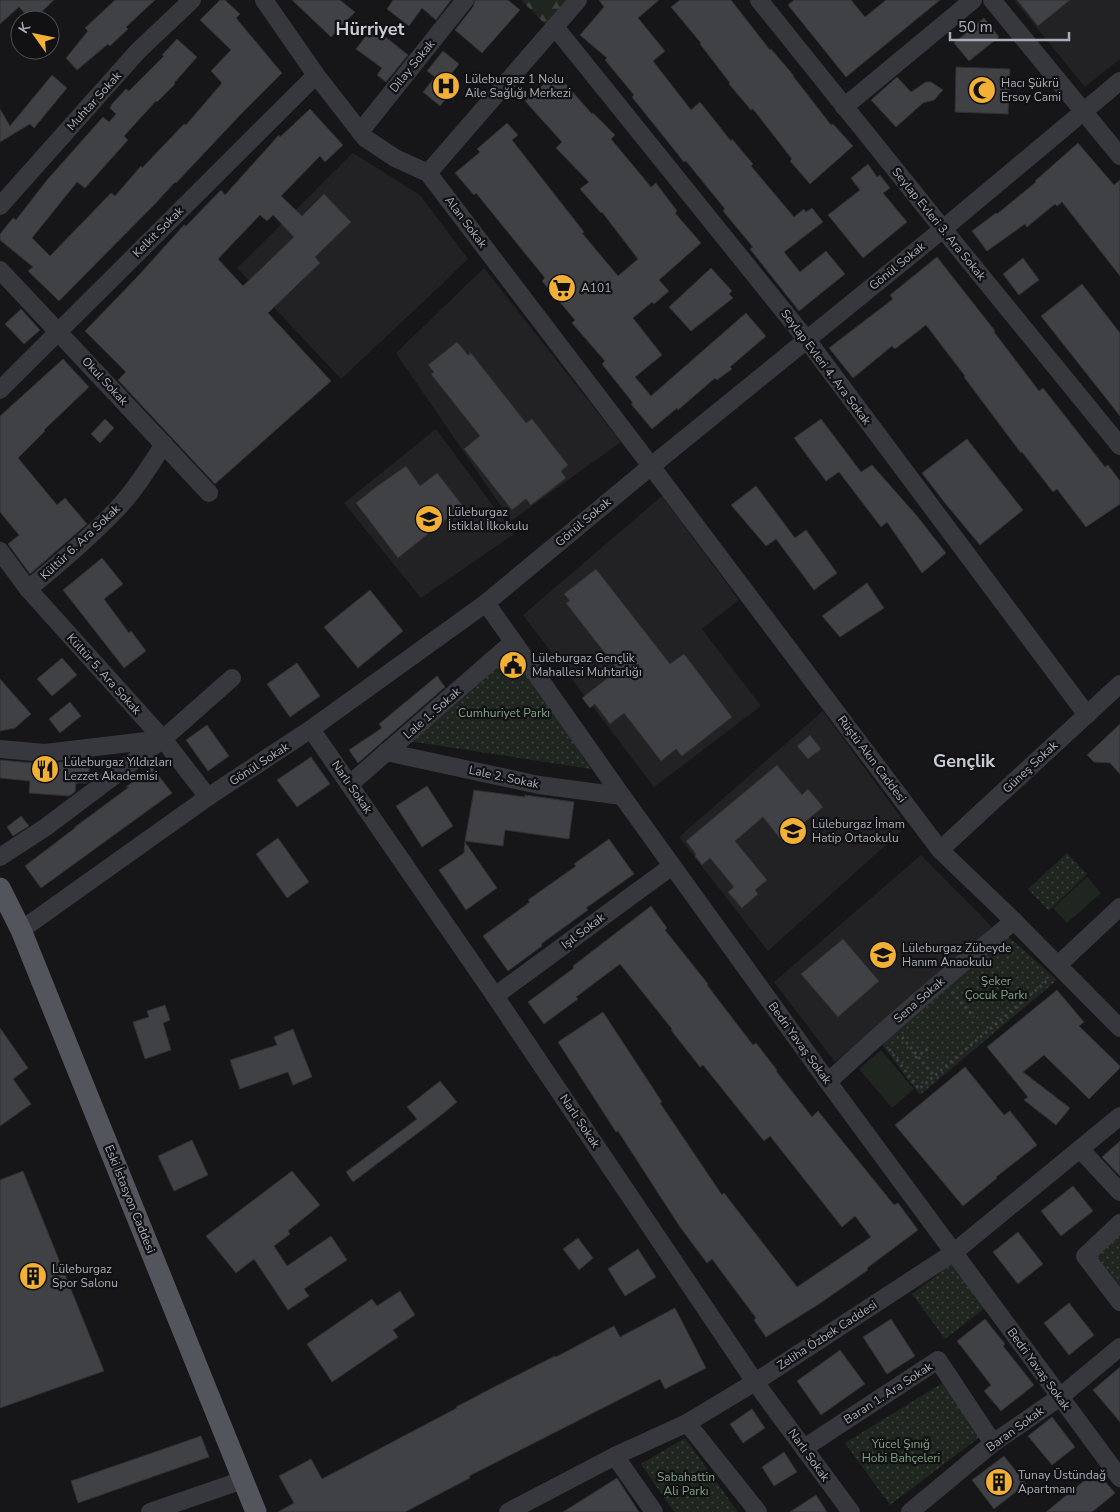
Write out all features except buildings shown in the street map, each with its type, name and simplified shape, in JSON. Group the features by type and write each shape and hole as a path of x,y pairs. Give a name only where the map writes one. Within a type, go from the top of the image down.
{"main road":[{"name":"Eski İstasyon Caddesi","path":"0,888 21,930 256,1512"}],"street":[{"name":"Muhtar Sokak","path":"3,197 138,51 192,0"},
{"name":"Alan Sokak","path":"264,0 316,75 365,138 395,158 428,173 651,466"},
{"name":"Dilay Sokak","path":"360,132 465,0"},
{"path":"428,173 578,0"},
{"name":"Seylap Evleri 3. Ara Sokak","path":"759,0 1120,446"},
{"path":"844,106 973,0"},
{"path":"992,0 1120,156"},
{"name":"Seylap Evleri 4. Ara Sokak","path":"555,27 807,340 1087,715"},
{"name":"Kelkit Sokak","path":"0,390 316,75"},
{"name":"Gönül Sokak","path":"21,930 208,797 312,729 486,603 651,466 943,229 1120,81"},
{"name":"Okul Sokak","path":"0,270 209,493"},
{"name":"Kültür 6. Ara Sokak","path":"28,589 72,553 118,508 146,473 164,444"},
{"name":"Rüştü Akın Caddesi","path":"651,466 940,850 1014,921 1120,1028"},
{"name":"Kültür 5. Ara Sokak","path":"0,551 28,589 163,739 208,797"},
{"name":"Bedri Yavaş Sokak","path":"486,603 828,1082 1120,1478"},
{"name":"Lale 1. Sokak","path":"350,784 514,642"},
{"path":"0,857 46,827 163,739 232,678"},
{"name":"Güneş Sokak","path":"940,850 1120,684"},
{"name":"Narlı Sokak","path":"312,729 496,996 755,1382 851,1512"},
{"path":"0,748 45,753 163,739"},
{"name":"Lale 2. Sokak","path":"386,752 539,785 622,796"},
{"name":"Işıl Sokak","path":"496,996 672,866"},
{"path":"1058,965 1120,907"},
{"name":"Sena Sokak","path":"828,1082 882,1043 948,986 1014,921"},
{"name":"Zeliha Özbek Caddesi","path":"508,1512 615,1456 687,1423 755,1382 953,1253 1120,1116"},
{"path":"1080,1149 1120,1192"},
{"path":"1120,1223 1085,1256 1120,1302"},
{"name":"Baran Sokak","path":"910,1512 993,1444 1060,1397 1120,1347"},
{"name":"Baran 1. Ara Sokak","path":"804,1448 938,1360 993,1444"},
{"path":"687,1423 758,1512"},
{"path":"615,1456 654,1512"},
{"path":"150,1512 243,1480"}],"path":[{"path":"934,1076 916,1057 902,1036 882,1043 919,1089 1048,980 1042,974"},
{"path":"946,999 948,986"},
{"path":"948,986 974,1017"},
{"path":"916,1057 929,1048"}],"shaded area":[{"path":"1014,0 1120,0 1120,59 1085,87"},
{"path":"353,153 420,195 468,259 341,379 237,268"},
{"path":"484,268 621,442 511,521 396,353"},
{"name":"Lüleburgaz İstiklal İlkokulu","path":"436,429 514,534 421,598 344,503"},
{"path":"662,496 739,600 702,629 761,706 654,787 523,615"},
{"name":"Lüleburgaz İmam Hatip Ortaokulu","path":"823,711 907,826 768,951 679,837"},
{"name":"Lüleburgaz Zübeyde Hanım Anaokulu","path":"921,855 992,927 835,1062 774,982"}],"green space":[{"path":"521,0 567,0 546,25"},
{"name":"Cumhuriyet Parkı","path":"512,649 591,769 408,741"},
{"path":"1067,853 1087,874 1049,911 1028,889"},
{"path":"1087,877 1101,893 1067,923 1053,908"},
{"name":"Şeker Çocuk Parkı","path":"1007,935 1057,980 920,1095 881,1043"},
{"path":"881,1050 914,1089 892,1108 859,1069"},
{"path":"1120,1232 1120,1288 1093,1257"},
{"path":"952,1264 985,1308 945,1339 912,1294"},
{"name":"Yücel Şınığ Hobi Bahçeleri","path":"944,1382 981,1436 890,1505 845,1443"},
{"name":"Sabahattin Ali Parkı","path":"685,1438 738,1512 674,1512 641,1464"}],"place":[{"name":"Lüleburgaz 1 Nolu Aile Sağlığı Merkezi","path":"446,86"},
{"name":"Hacı Şükrü Ersoy Cami","path":"982,90"},
{"name":"A101","path":"562,288"},
{"name":"Lüleburgaz İstiklal İlkokulu","path":"429,519"},
{"name":"Lüleburgaz Gençlik Mahallesi Muhtarlığı","path":"513,665"},
{"name":"Lüleburgaz Yıldızları Lezzet Akademisi","path":"45,769"},
{"name":"Lüleburgaz İmam Hatip Ortaokulu","path":"793,831"},
{"name":"Lüleburgaz Zübeyde Hanım Anaokulu","path":"883,955"},
{"name":"Lüleburgaz Spor Salonu","path":"33,1276"},
{"name":"Tunay Üstündağ Apartmanı","path":"999,1482"}],"district":[{"name":"Hürriyet","path":"370,29"},
{"name":"Gençlik","path":"964,761"}]}
